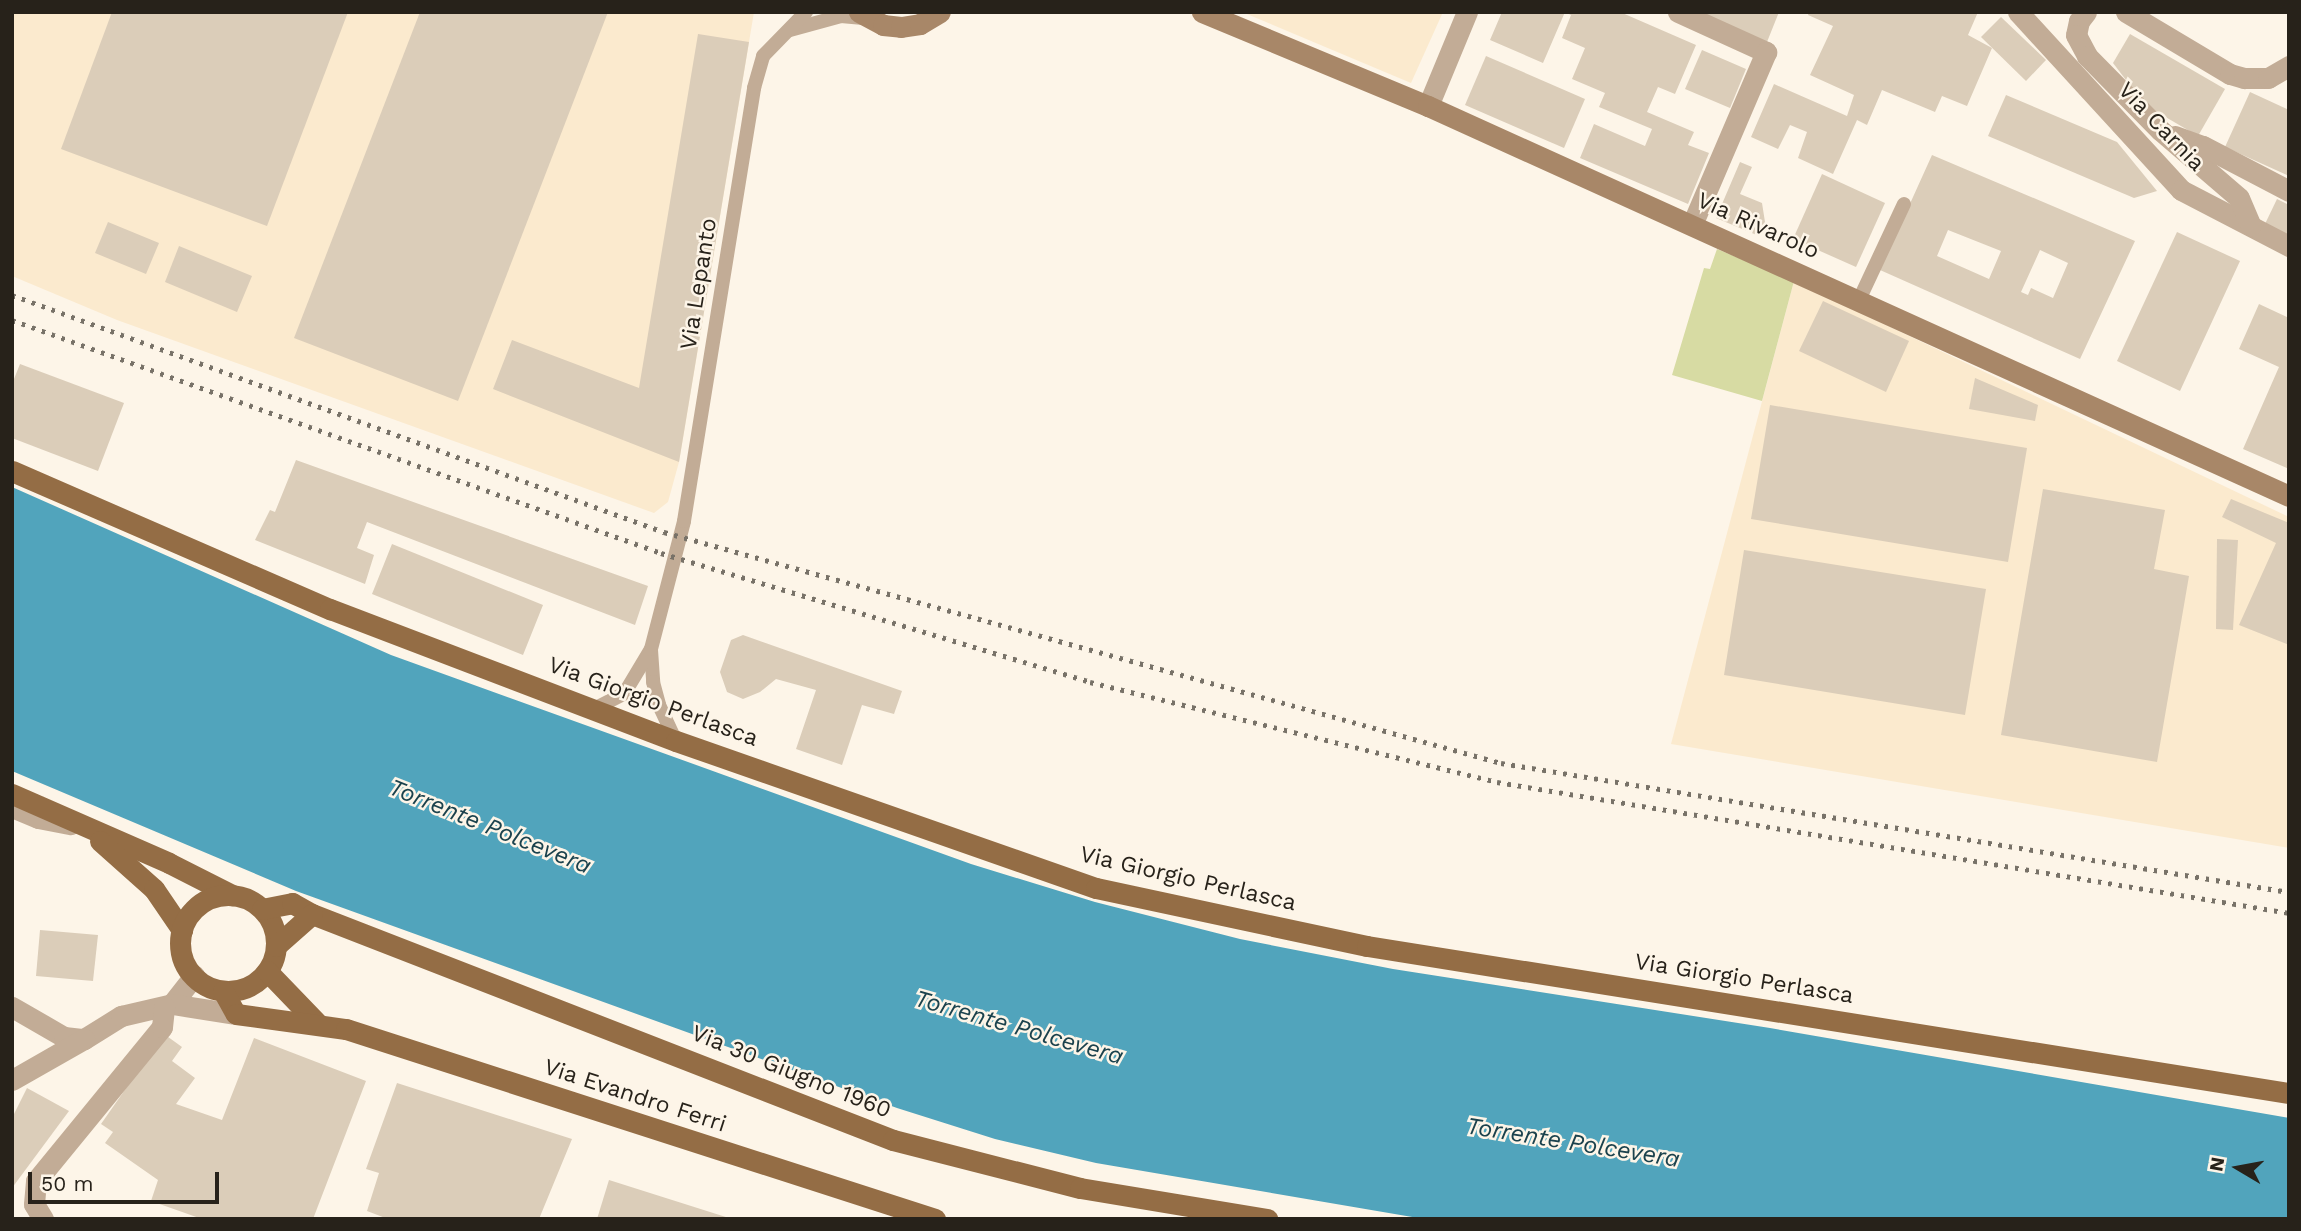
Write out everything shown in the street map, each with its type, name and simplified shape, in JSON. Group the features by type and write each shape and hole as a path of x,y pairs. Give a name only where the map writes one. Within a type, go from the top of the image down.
{"main road":[{"path":"862,15 883,25 901,27 919,24 940,12"},
{"name":"Via Rivarolo","path":"1202,12 1428,106 2289,496"},
{"name":"Via Giorgio Perlasca","path":"12,471 330,609 677,741 1096,888 1367,946 2289,1093"},
{"path":"12,794 169,863 262,909 275,932 276,946 267,971 255,983 240,989 223,991 207,986 194,976 184,963 180,947 182,930 189,915 201,904 216,897 232,895"},
{"path":"83,826 155,889 182,930"},
{"name":"Via 30 Giugno 1960","path":"262,909 292,903 312,914 893,1140 1080,1188 1267,1219"},
{"path":"276,946 312,914"},
{"path":"267,971 318,1024"},
{"path":"223,991 236,1014"},
{"name":"Via Evandro Ferri","path":"236,1014 346,1029 935,1219"}],"street":[{"path":"1428,106 1467,12"},
{"path":"1678,12 1766,52 1692,225"},
{"name":"Via Carnia","path":"2018,12 2181,190 2289,246"},
{"path":"2086,12 2077,28 2081,47 2160,130 2239,198 2251,226"},
{"path":"2126,12 2230,74 2244,78 2268,78 2289,66"},
{"path":"2160,130 2203,146 2289,191"},
{"path":"12,807 38,818 83,826"},
{"path":"43,1219 34,1204 36,1181 162,1027 168,1006 194,976"},
{"path":"12,1080 121,1016 168,1006 205,1006 236,1014"},
{"path":"12,1007 64,1037 84,1039"}],"lane":[{"path":"785,31 806,12"},
{"path":"785,31 841,16 862,15"},
{"name":"Via Lepanto","path":"651,649 684,521 745,140 764,56 785,31"},
{"path":"1859,300 1904,204"},
{"path":"594,709 624,694 651,649"},
{"path":"651,649 653,682 659,705 677,741"}],"shaded area":[{"path":"12,12 754,12 679,462 668,502 654,513 117,320 12,276"},
{"path":"1242,12 1443,12 1411,83"},
{"path":"1794,281 2289,517 2289,848 1671,744"}],"green space":[{"path":"1717,249 1794,281 1762,401 1672,375 1704,268 1710,269"}],"water":[{"name":"Torrente Polcevera","path":"12,487 391,655 971,864 1095,902 1240,939 1393,969 1770,1028 2289,1118 2289,1219 1424,1219 1096,1163 995,1139 897,1108 296,891 12,771"}],"building":[{"path":"112,12 348,12 267,226 61,149"},
{"path":"420,12 608,12 458,401 294,338"},
{"path":"1502,12 1565,12 1543,63 1490,40"},
{"path":"1565,12 1620,12 1696,45 1675,94 1658,87 1647,112 1694,132 1688,145 1709,153 1688,204 1580,158 1594,124 1645,146 1652,129 1599,107 1605,93 1572,79 1585,48 1562,38 1571,15"},
{"path":"1698,12 1779,12 1767,42"},
{"path":"1809,12 1978,12 1968,35 1992,48 1967,106 1942,96 1935,112 1882,90 1867,125 1857,120 1833,174 1798,158 1807,132 1790,125 1778,149 1751,137 1774,84 1847,116 1854,95 1810,75 1833,26 1808,15"},
{"path":"2001,17 2046,60 2026,81 1981,37"},
{"path":"698,34 749,42 679,462 493,389 512,340 639,388"},
{"path":"2130,34 2225,89 2198,136 2145,105 2113,63"},
{"path":"1702,50 1746,69 1730,108 1685,89"},
{"path":"1486,56 1585,99 1564,148 1465,105"},
{"path":"2250,92 2289,110 2289,176 2225,147"},
{"path":"2006,95 2117,142 2157,191 2134,198 1988,136"},
{"path":"1932,155 2135,241 2080,359 1880,270","holes":["1948,230 2001,251 1989,279 1937,256","2040,250 2068,263 2053,298 2031,288 2028,295 2021,292"]},
{"path":"1740,162 1752,167 1740,194 1762,203 1765,222 1759,236 1716,218"},
{"path":"1822,174 1885,203 1856,267 1793,239"},
{"path":"2277,199 2289,205 2289,237 2265,224"},
{"path":"108,222 159,243 146,274 95,253"},
{"path":"2177,232 2240,261 2180,391 2117,361"},
{"path":"179,246 252,276 237,312 165,282"},
{"path":"1823,301 1909,341 1886,392 1799,351"},
{"path":"2259,304 2289,318 2289,469 2243,449 2279,367 2239,349"},
{"path":"20,364 124,403 98,471 12,438 12,384"},
{"path":"1975,378 2038,405 2035,421 1969,409"},
{"path":"1770,405 2027,448 2008,562 1751,519"},
{"path":"296,460 648,586 635,625 367,522 357,548 374,555 365,584 255,540 270,510 275,512"},
{"path":"2043,489 2165,510 2154,569 2189,576 2157,762 2001,735"},
{"path":"2231,499 2289,523 2289,645 2239,625 2276,543 2222,517"},
{"path":"2217,539 2238,540 2233,630 2216,629"},
{"path":"392,544 543,605 523,655 372,594"},
{"path":"1744,550 1986,589 1965,715 1724,675"},
{"path":"743,635 902,691 894,714 862,705 842,765 796,749 816,690 776,679 760,692 743,699 727,692 720,672 731,640"},
{"path":"40,930 98,935 93,981 36,976"},
{"path":"164,1034 182,1047 172,1061 195,1078 176,1104 222,1120 254,1038 366,1081 313,1219 202,1219 151,1201 158,1180 105,1143 113,1132 101,1124"},
{"path":"397,1083 572,1139 539,1219 388,1219 367,1211 379,1173 366,1169"},
{"path":"27,1088 69,1111 12,1188 12,1118"},
{"path":"609,1180 729,1218 729,1219 597,1219"}],"railway":[{"path":"12,295 664,532 1501,763 2289,892"},
{"path":"12,320 661,553 1090,682 1497,782 2289,913"}]}
